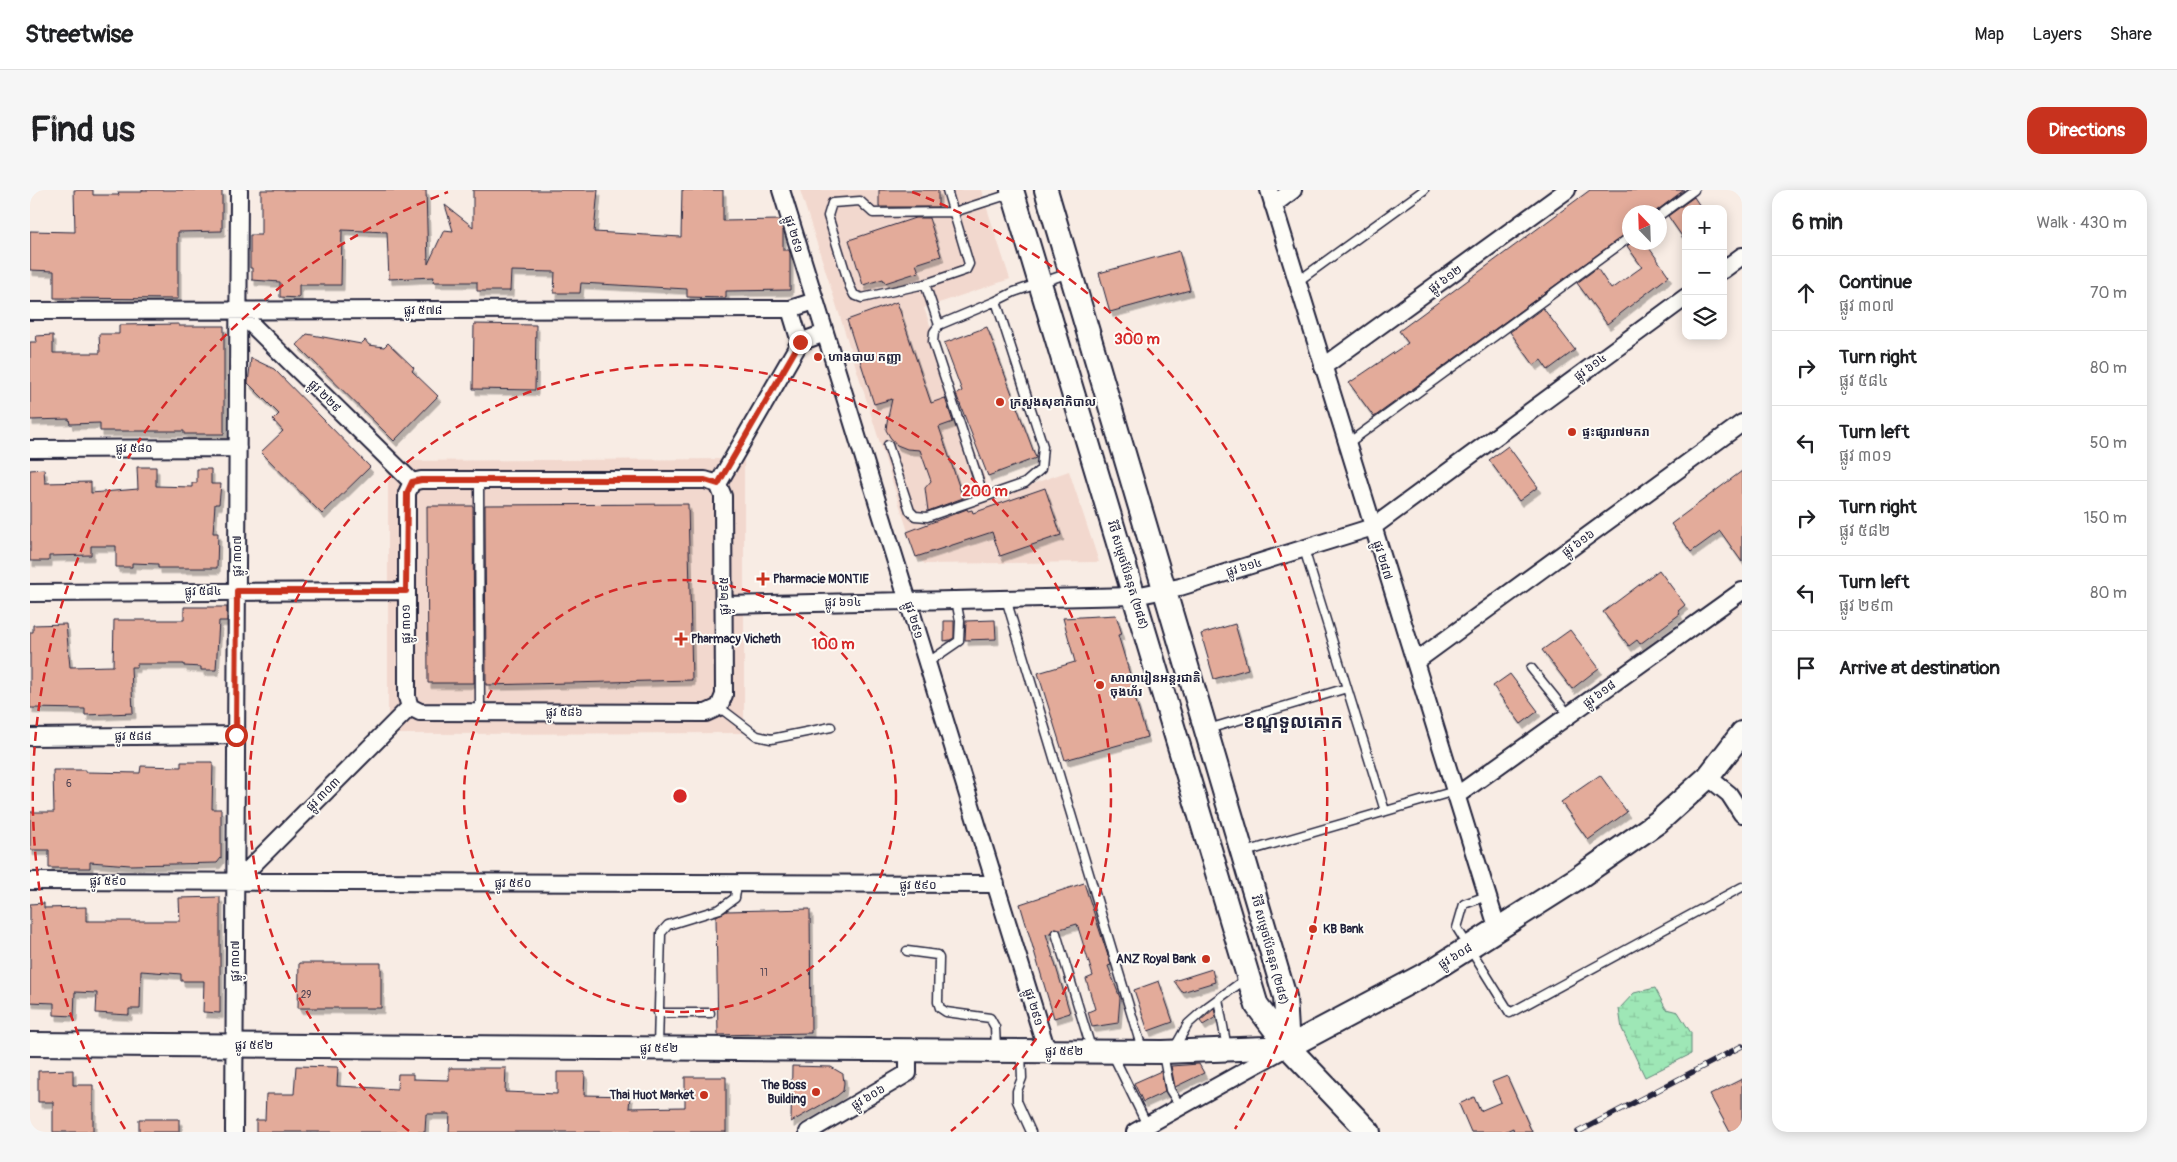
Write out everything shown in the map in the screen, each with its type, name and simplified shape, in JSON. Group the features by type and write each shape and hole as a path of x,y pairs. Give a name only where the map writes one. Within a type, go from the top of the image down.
{"main road":[{"name":"វិថី សម្តេចប៉ែននុត (២៨៩)","path":"1046,190 1285,997 1288,1047"},
{"name":"វិថី សម្តេចប៉ែននុត (២៨៩)","path":"1013,192 1257,1006 1288,1047"},
{"path":"1073,391 1103,382"},
{"name":"ផ្លូវ ៦០៨","path":"1288,1047 1433,970 1575,880 1658,822 1708,776 1742,734"},
{"name":"ផ្លូវ ៥៩២","path":"30,1044 1021,1051 1160,1051 1288,1047"},
{"path":"1288,1047 1368,1132"}],"street":[{"name":"ផ្លូវ ៣០៧","path":"234,1132 239,190"},
{"name":"ផ្លូវ ២៩១","path":"781,190 1047,1051"},
{"path":"1271,197 1293,190"},
{"name":"ផ្លូវ ៦១២","path":"1324,367 1567,190"},
{"name":"ផ្លូវ ២៨៧","path":"1271,197 1498,930"},
{"path":"1727,267 1742,256"},
{"name":"ផ្លូវ ៦១៤","path":"724,604 1135,596 1166,590 1304,549 1373,527 1682,300"},
{"name":"ផ្លូវ ៥៧៨","path":"30,311 790,309 815,301"},
{"path":"790,309 800,342"},
{"name":"ផ្លូវ ២២៩","path":"237,310 412,482"},
{"path":"412,482 421,480 705,480 718,484 800,342 825,333"},
{"name":"ផ្លូវ ៦១៦","path":"1415,662 1742,424"},
{"name":"ផ្លូវ ៥៨០","path":"30,449 238,448"},
{"name":"ផ្លូវ ៣០១","path":"410,707 407,697 406,591 407,493 412,482"},
{"name":"ផ្លូវ ២៩៥","path":"718,484 723,496 724,604 724,695 719,707"},
{"name":"ផ្លូវ ៥៨៤","path":"30,593 406,591"},
{"name":"ផ្លូវ ៦១៨","path":"1456,794 1742,591"},
{"name":"ផ្លូវ ៥៨៦","path":"410,707 420,712 706,712 719,707"},
{"name":"ផ្លូវ ៣០៣","path":"236,882 410,707"},
{"name":"ផ្លូវ ៥៨៨","path":"30,737 236,735"},
{"path":"1708,776 1735,790 1742,814"},
{"name":"ផ្លូវ ៥៩០","path":"30,881 737,885 996,884"},
{"name":"ផ្លូវ ៦០៨","path":"1141,1129 1288,1047"},
{"name":"ផ្លូវ ៦០៦","path":"808,1132 908,1073 908,1050"}],"lane":[{"path":"947,190 954,212 968,258 966,270 925,284 862,298 854,295 828,216 832,203 860,201 873,213 954,212 1013,192"},
{"path":"1297,282 1424,190"},
{"path":"1667,211 1694,190"},
{"path":"1347,444 1622,243"},
{"path":"984,497 933,342 934,332 939,325 1040,283 1071,273"},
{"path":"925,284 939,325"},
{"path":"888,445 910,511 915,516 927,517 1025,483 1041,469 1043,446 996,301"},
{"path":"479,480 480,712"},
{"path":"1304,549 1384,811"},
{"path":"1006,599 1160,1051 1170,1090 1180,1106"},
{"path":"928,663 959,641 960,621 956,600"},
{"path":"1531,668 1569,715"},
{"path":"1207,730 1347,688"},
{"path":"719,707 762,738 771,739 831,727"},
{"path":"1243,853 1384,811 1456,794"},
{"path":"658,1048 661,932 674,922 720,909 735,898 737,885"},
{"path":"1487,896 1464,904 1457,928 1510,1013 1742,887"},
{"path":"1056,933 1101,1051 1141,1129"},
{"path":"906,951 937,955 940,958 938,1002 940,1008 946,1012 990,1018 994,1027 996,1050"},
{"path":"1160,1051 1188,1024 1248,977"},
{"path":"1218,999 1227,1049"},
{"path":"658,1013 710,1013"},
{"path":"1021,1051 1022,1078 1017,1091 1017,1102 1031,1132"}],"shaded area":[{"path":"800,190 981,190 1010,279 924,308 992,498 1069,471 1099,562 925,564 916,557"},
{"path":"744,459 744,733 388,734 388,461"}],"green space":[{"path":"1655,988 1666,1009 1678,1012 1691,1033 1691,1054 1645,1077 1622,1029 1619,1009 1634,993"}],"building":[{"path":"74,190 93,190 93,195 119,195 118,192 142,192 142,190 222,190 222,231 178,232 178,299 54,298 54,271 30,270 30,231 75,232"},
{"path":"261,190 426,190 428,264 444,230 453,231 445,205 473,227 473,190 598,190 594,232 681,237 682,190 723,190 723,221 780,220 783,231 783,250 789,250 790,253 790,290 726,291 726,298 687,297 687,289 581,283 580,293 554,293 555,272 511,271 510,291 477,291 477,282 433,282 434,277 389,279 387,232 342,230 341,285 299,285 299,298 280,297 280,282 252,280 250,235 261,235"},
{"path":"879,190 938,190 938,207 879,207"},
{"path":"1590,190 1684,190 1664,205 1622,205 1622,237 1374,417 1349,383 1408,343 1399,331"},
{"path":"1694,197 1699,205 1683,205"},
{"path":"1682,206 1682,236 1668,216"},
{"path":"915,218 929,218 941,256 916,264 919,272 885,283 883,279 863,285 849,240"},
{"path":"1630,250 1651,250 1669,276 1607,324 1577,283 1597,268 1611,289 1642,267"},
{"path":"1179,251 1190,290 1110,312 1099,273"},
{"path":"897,302 931,403 945,398 953,422 939,427 963,498 928,511 925,488 931,481 920,450 907,449 897,445 886,430 892,399 874,404 847,320"},
{"path":"1543,308 1575,350 1548,370 1541,360 1534,365 1510,332"},
{"path":"179,324 179,326 224,326 224,434 184,434 184,431 100,431 100,423 70,424 69,419 30,420 30,342 37,342 36,336 53,335 53,353 100,353 99,334 119,334 119,325"},
{"path":"474,324 536,325 535,390 473,389"},
{"path":"987,327 1036,458 988,476 956,394 962,391 944,343"},
{"path":"307,334 361,344 365,340 369,345 384,347 388,343 414,368 412,371 438,396 394,441 297,345"},
{"path":"251,358 274,369 370,467 322,514 261,452 283,431 273,420 279,414 248,383"},
{"path":"1508,446 1538,487 1519,501 1489,460"},
{"path":"137,467 156,467 156,486 192,487 192,483 197,483 197,469 211,469 211,484 221,484 219,504 215,504 213,533 218,533 217,568 158,568 158,564 132,563 132,567 116,567 116,546 91,546 91,555 49,556 49,561 30,561 30,470 44,469 45,483 91,482 91,493 138,489"},
{"path":"1742,471 1742,562 1720,531 1691,552 1671,524"},
{"path":"1045,488 1061,535 1000,556 992,532 916,557 907,532 967,509 968,511 972,510 973,513"},
{"path":"688,504 692,680 486,685 485,505"},
{"path":"427,506 473,506 474,683 428,683"},
{"path":"1659,570 1685,605 1678,611 1680,614 1640,644 1637,640 1629,646 1603,612"},
{"path":"184,607 227,607 227,621 219,621 216,670 201,670 201,667 184,666 184,664 137,664 137,667 131,667 133,713 85,715 85,709 30,708 30,632 33,632 33,625 66,624 70,667 113,666 114,620 184,620"},
{"path":"1116,615 1122,634 1118,635 1147,737 1065,760 1038,673 1075,662 1063,618"},
{"path":"995,620 996,639 965,640 966,621"},
{"path":"944,621 954,621 954,638 944,641"},
{"path":"1235,624 1248,669 1214,679 1201,634"},
{"path":"1570,630 1599,668 1572,689 1542,650"},
{"path":"1510,674 1538,711 1521,724 1493,686"},
{"path":"181,762 213,762 212,809 221,809 221,858 217,863 130,865 90,862 90,868 49,868 49,850 30,850 30,812 54,812 53,770 140,773 141,766 181,767"},
{"path":"1600,775 1627,812 1588,840 1561,802"},
{"path":"1084,883 1111,965 1108,966 1120,998 1118,1023 1092,1027 1088,1012 1095,1009 1086,979 1093,976 1077,924 1060,929 1054,928 1050,933 1046,934 1070,1013 1054,1018 1020,904"},
{"path":"220,897 220,1013 203,1012 204,981 181,981 181,974 141,971 140,1009 129,1009 129,1015 96,1013 97,993 75,992 74,1016 54,1015 54,1003 30,1002 30,904 44,903 44,908 86,907 86,921 180,921 179,898"},
{"path":"810,909 811,1033 718,1035 716,916 727,911"},
{"path":"299,963 381,963 381,1008 298,1008"},
{"path":"1212,969 1215,982 1182,992 1174,981"},
{"path":"1159,981 1173,1022 1148,1031 1134,990"},
{"path":"1214,1009 1216,1017 1203,1025 1200,1021"},
{"path":"1199,1064 1204,1073 1175,1087 1171,1066"},
{"path":"296,1066 338,1067 337,1086 397,1089 398,1074 413,1074 413,1079 449,1080 449,1068 506,1068 505,1092 557,1094 557,1072 585,1072 584,1095 630,1096 629,1108 685,1107 685,1077 726,1077 726,1132 449,1132 450,1114 426,1114 425,1132 256,1132 256,1120 265,1120 266,1094 294,1094"},
{"name":"The Boss Building","path":"792,1066 831,1067 843,1074 843,1091 791,1122"},
{"path":"73,1070 73,1085 93,1085 93,1132 53,1132 53,1102 38,1102 38,1071"},
{"path":"1161,1071 1165,1092 1143,1102 1134,1083"},
{"path":"1507,1076 1532,1132 1514,1132 1513,1128 1504,1132 1471,1132 1459,1104 1474,1097 1480,1111 1501,1102 1492,1082"},
{"path":"1742,1079 1742,1132 1730,1132 1710,1095"},
{"path":"139,1119 179,1119 179,1132 139,1132"}],"railway":[{"path":"1578,1132 1742,1046"}],"place":[{"name":"ហាងបាយ កញ្ញា","path":"818,357"},
{"name":"ក្រសួងសុខាភិបាល","path":"1000,402"},
{"name":"ផ្ទះផ្សារ៧មករា","path":"1572,432"},
{"name":"Pharmacie MONTIE","path":"763,579"},
{"name":"Pharmacy Vicheth","path":"681,639"},
{"name":"សាលារៀនអន្តរជាតិ ចុងហ័រ","path":"1100,685"},
{"name":"KB Bank","path":"1313,929"},
{"name":"ANZ Royal Bank","path":"1206,959"},
{"name":"The Boss Building","path":"816,1092"},
{"name":"Thai Huot Market","path":"704,1095"}],"district":[{"name":"ខណ្ឌទួលគោក","path":"1293,722"}],"route":[{"path":"236,735 237,591 406,591 407,493 412,482 421,480 705,480 718,484 800,342"}]}
